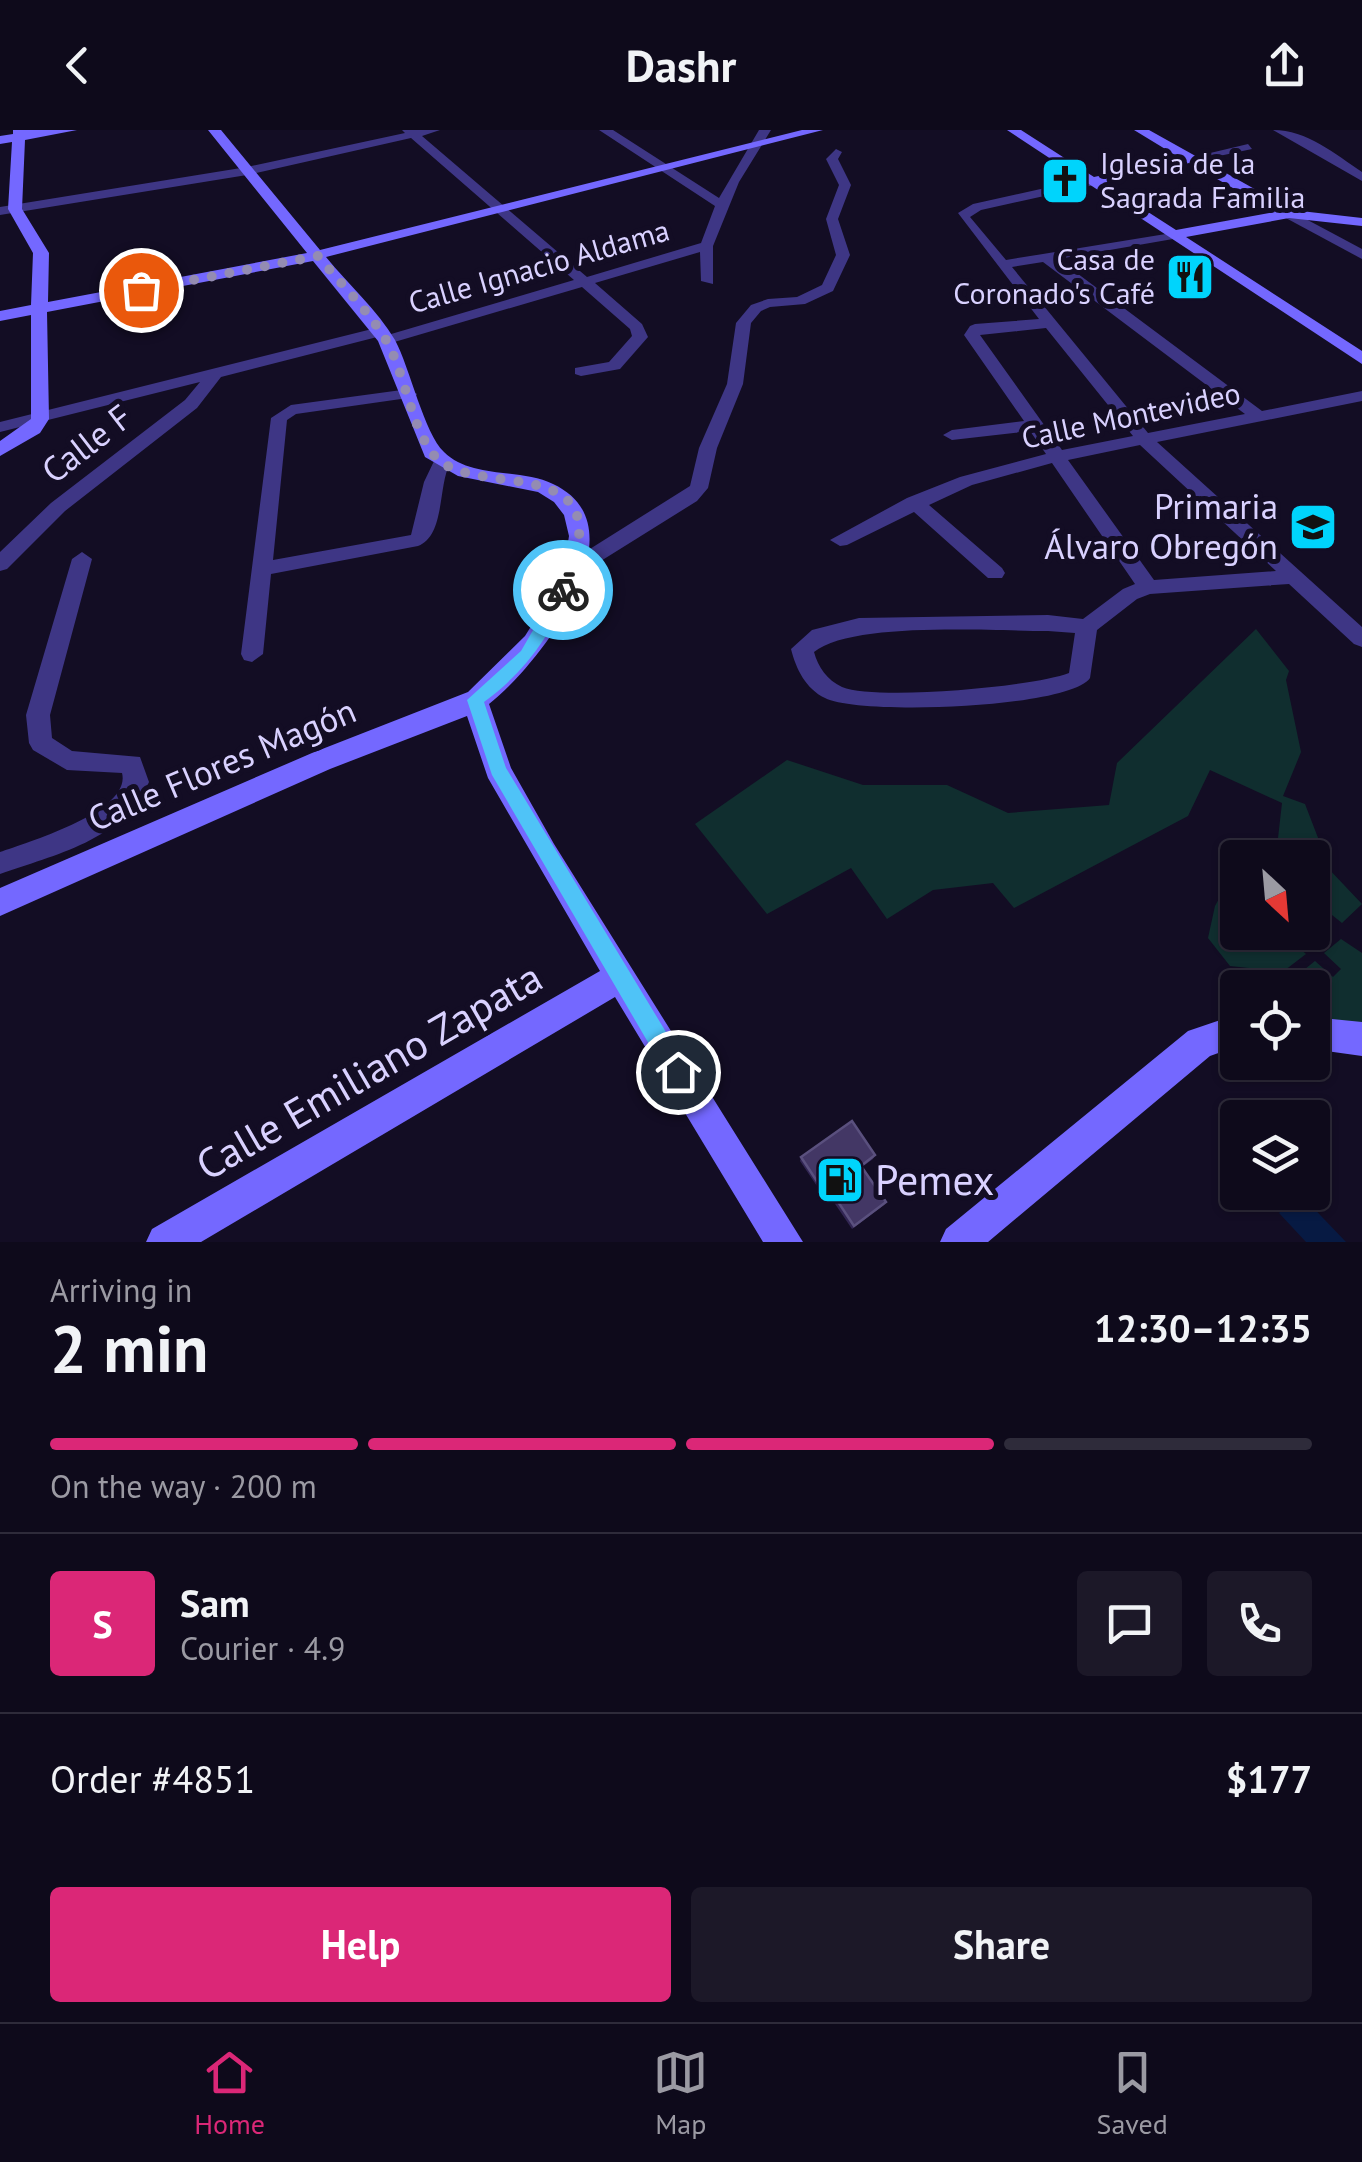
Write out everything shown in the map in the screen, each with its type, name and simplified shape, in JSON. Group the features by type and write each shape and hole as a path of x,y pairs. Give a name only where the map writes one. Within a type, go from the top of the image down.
{"main road":[{"path":"0,140 19,134 72,130"},
{"path":"214,130 383,336 427,444 441,463"},
{"path":"0,316 318,256 817,130"},
{"path":"1013,130 1362,359"},
{"path":"1140,130 1289,214"},
{"path":"0,450 33,429 40,419 41,253 8,210 19,134"},
{"path":"1090,182 1191,159"},
{"path":"1173,235 1289,214 1362,222"},
{"name":"Calle Flores Magón","path":"0,902 323,760 475,700 503,680 548,622 572,569 580,532 576,517 553,492 536,484 462,471 441,463"},
{"path":"475,700 498,770 618,978 784,1242"},
{"name":"Calle Emiliano Zapata","path":"166,1242 618,978"},
{"path":"1330,1035 1362,1039"},
{"path":"959,1242 1200,1043 1220,1036"}],"street":[{"path":"8,210 247,171 434,130"},
{"path":"605,130 722,205"},
{"path":"708,281 706,246 712,241 722,205 750,148 764,130"},
{"path":"1279,130 1362,176"},
{"path":"411,132 588,282 640,332 614,366 581,371"},
{"path":"1191,159 1248,147"},
{"path":"572,569 690,497 698,488 708,448 735,384 744,323 756,308 768,302 812,298 828,288 843,255 830,214 844,185 832,159 836,152"},
{"path":"1090,182 977,207 964,214 1047,323 1144,439 1362,639"},
{"path":"1289,214 1362,255"},
{"path":"1002,265 1173,235"},
{"name":"Calle Ignacio Aldama","path":"0,427 383,336 588,282 706,246"},
{"path":"1047,258 1260,417"},
{"path":"1047,323 972,331 1148,587"},
{"name":"Calle F","path":"0,564 58,507 191,404 213,376"},
{"path":"252,654 282,413 409,394"},
{"name":"Calle Montevideo","path":"840,540 914,502 966,482 1059,456 1362,396"},
{"path":"952,435 1036,425"},
{"path":"263,569 418,540 424,532 431,480 441,463"},
{"path":"914,502 995,573"},
{"path":"0,863 108,818 130,800 136,781 131,764 67,760 41,743 38,732 38,716 82,559"},
{"path":"1087,627 1079,678 1068,686 1026,692 848,698 819,683 804,662 802,650 820,635 859,626 1048,623 1087,627 1130,594 1148,587 1291,577"}],"green space":[{"path":"1256,629 1289,671 1286,680 1301,752 1283,796 1305,804 1319,840 1278,840 1282,803 1210,770 1188,816 1014,908 993,883 933,890 887,919 851,868 767,914 695,824 787,760 863,785 947,785 1008,813 1109,805 1117,763"},
{"path":"1330,870 1362,904 1342,923 1332,915"},
{"path":"1220,897 1220,950 1301,950 1306,954 1285,970 1230,966 1208,938"},
{"path":"1341,939 1362,953 1362,1026 1330,1019 1330,974 1333,977 1341,969 1324,953"},
{"path":"1315,961 1325,970 1304,970"}],"water":[{"path":"1315,1210 1346,1242 1306,1242 1279,1213"}],"building":[{"name":"Pemex","path":"852,1121 875,1155 861,1166 886,1202 854,1226 829,1188 824,1192 801,1157"}],"way so far":[{"path":"141,290 318,256 386,340 427,444 441,463 462,471 536,484 568,504 580,532 563,590"}],"place":[{"name":"Iglesia de la Sagrada Familia","path":"1065,181"},
{"name":"Casa de Coronado's Café","path":"1190,277"},
{"name":"Primaria Álvaro Obregón","path":"1313,527"},
{"name":"Pemex","path":"840,1180"}],"route":[{"path":"563,590 526,655 503,680 475,700 498,770 618,978 678,1072"}]}
